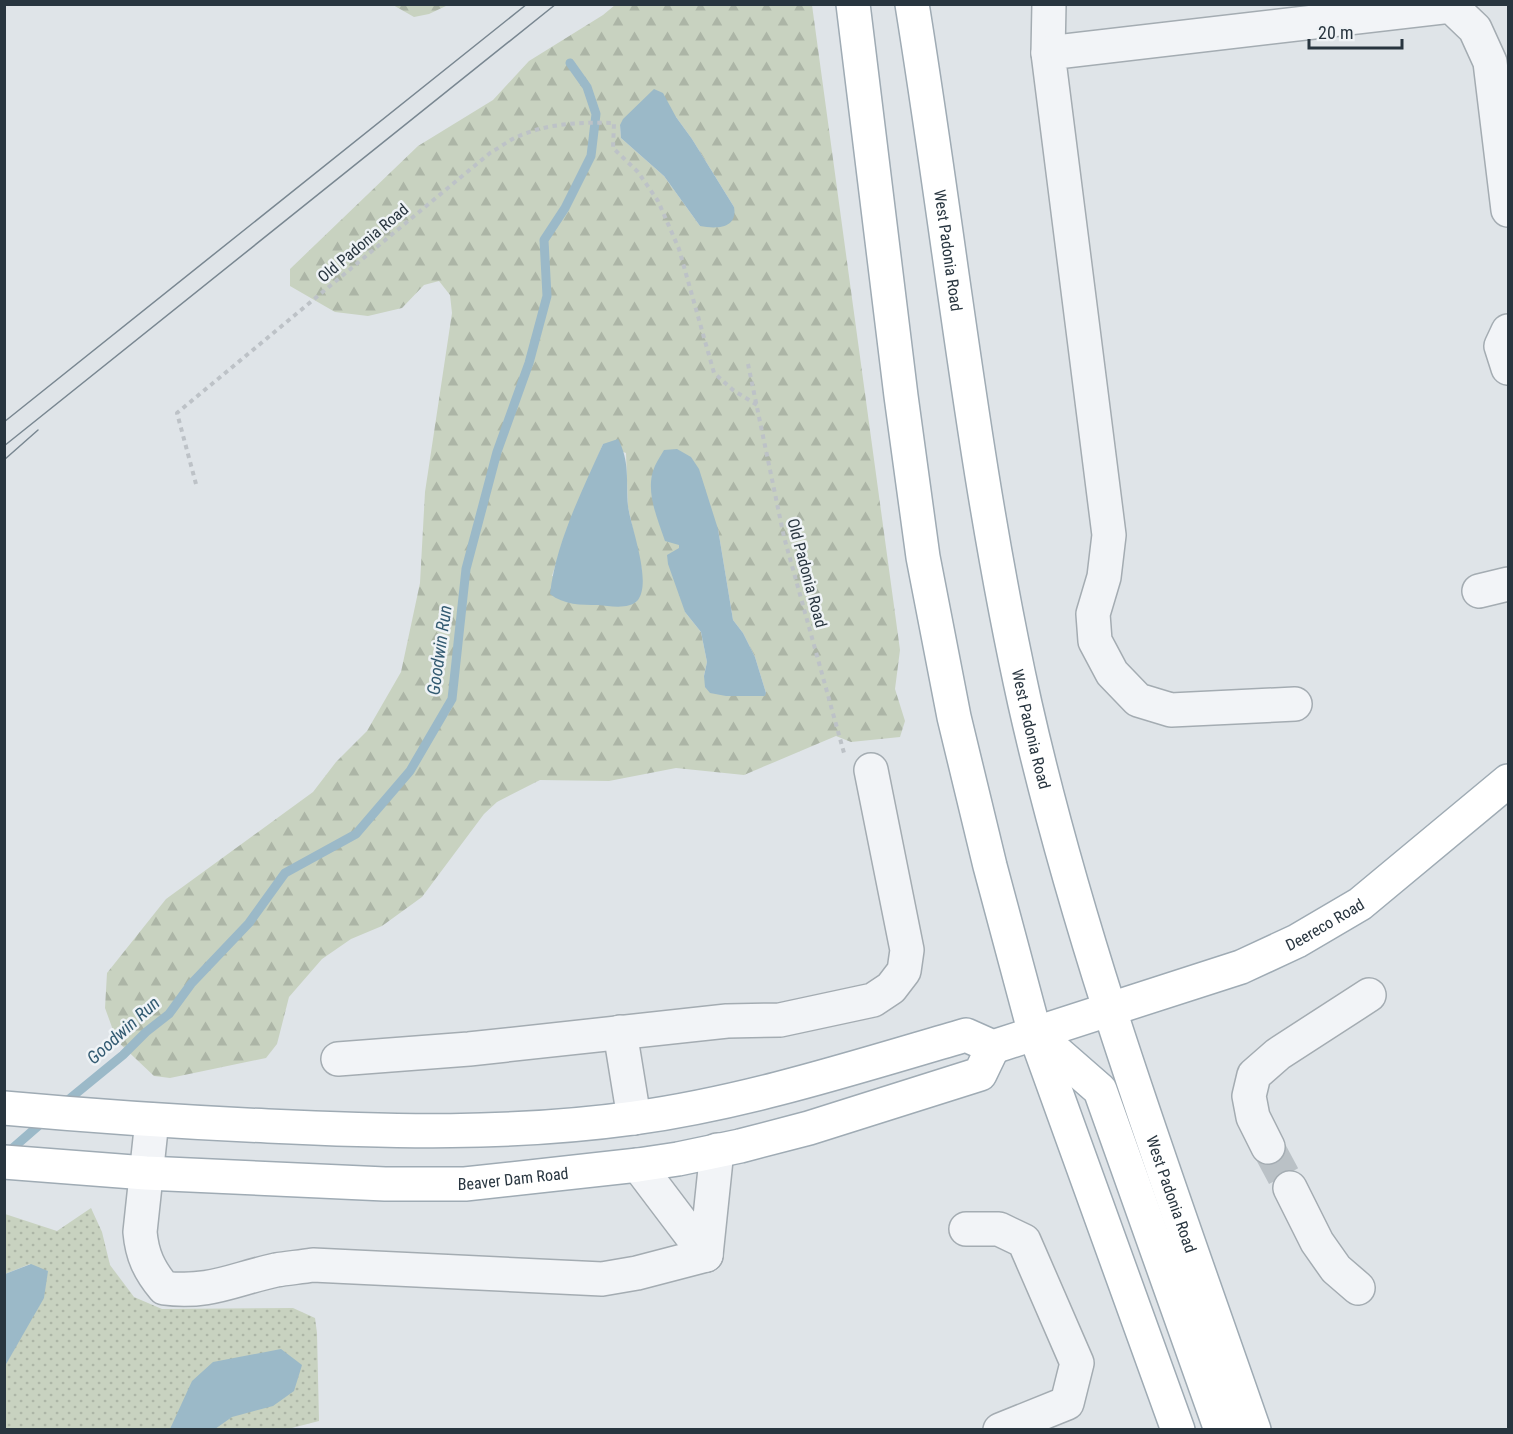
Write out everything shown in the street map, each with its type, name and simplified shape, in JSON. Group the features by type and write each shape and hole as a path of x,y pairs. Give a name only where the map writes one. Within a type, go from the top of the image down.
{"main road":[{"path":"853,4 923,557 954,717 990,866 1035,1034 1178,1430"},
{"name":"West Padonia Road","path":"912,4 994,546 1026,705 1064,856 1109,1010 1254,1430"},
{"name":"Deereco Road","path":"1109,1010 1242,968 1315,931 1360,904 1509,781"},
{"path":"4,1108 118,1118 351,1130 435,1132 536,1129 634,1118 723,1102 798,1085 966,1035 993,1047 1109,1010"},
{"path":"1035,1034 1100,1090 1221,1430"},
{"name":"Beaver Dam Road","path":"4,1162 61,1168 385,1185 465,1184 638,1165 717,1150 809,1128 980,1074 993,1047"}],"lane":[{"path":"1049,4 1048,53 1109,535 1104,577 1093,614 1095,641 1112,674 1138,700 1171,710 1295,704"},
{"path":"1048,53 1451,5 1475,28 1490,62 1509,210"},
{"path":"1509,332 1501,346 1509,368"},
{"path":"338,1059 469,1049 727,1022 780,1020 873,1000 891,988 904,971 907,950 871,770"},
{"path":"1268,1147 1253,1117 1249,1096 1254,1076 1278,1054 1369,995"},
{"path":"620,1032 634,1118"},
{"path":"152,1120 140,1232 141,1250 150,1270 164,1288 204,1289 274,1271 313,1265 602,1279 637,1274 706,1255"},
{"path":"706,1255 717,1150"},
{"path":"638,1165 706,1255"},
{"path":"1290,1188 1317,1242 1336,1269 1358,1288"},
{"path":"966,1229 999,1229 1024,1241 1077,1363 1067,1403 1000,1430"}],"path":[{"name":"Old Padonia Road","path":"196,484 177,413 490,153 519,136 580,122 614,123 613,148 638,172 658,201 679,249 714,373 733,390 757,405"},
{"name":"Old Padonia Road","path":"748,364 784,537 844,756 871,770"}],"green space":[{"path":"393,5 448,5 429,14 414,17"},
{"path":"615,5 812,5 900,650 895,689 905,721 900,737 851,742 836,736 744,775 676,768 609,781 540,780 497,802 484,814 422,897 382,926 351,939 322,959 289,997 277,1044 266,1058 170,1078 154,1076 117,1041 105,1008 107,973 166,899 313,792 336,762 367,731 401,672 420,583 425,492 452,313 450,295 439,281 424,285 402,308 368,316 335,312 290,286 290,269 418,146 493,100 529,61 603,15","holes":["676,117 734,207 700,226 664,176 621,138 620,125","603,444 626,453 628,507 642,571 642,589 552,576 567,529","718,529 733,620 743,633 755,657 766,693 704,676 707,662 701,632 685,612 679,545"]},
{"path":"91,1208 102,1232 110,1265 134,1297 162,1309 293,1308 315,1318 319,1421 284,1430 5,1429 5,1366 20,1336 30,1264 5,1274 5,1214 57,1231"}],"water":[{"path":"654,89 663,93 734,207 733,220 724,226 700,226 664,176 621,138 620,125 623,119"},
{"path":"618,439 626,463 628,506 642,568 642,591 638,600 625,606 579,604 555,598 550,594 553,575 571,517 603,444"},
{"path":"677,449 691,457 699,469 718,529 733,620 743,633 755,657 765,696 726,696 710,693 705,687 704,676 707,662 701,632 685,612 668,564 667,555 679,548 679,545 665,541 652,498 651,480 656,463 664,450"},
{"path":"31,1264 48,1271 44,1298 5,1366 5,1274"},
{"path":"281,1349 302,1365 294,1391 273,1406 232,1417 215,1429 170,1429 192,1381 213,1362"}],"waterway":[{"name":"Goodwin Run","path":"62,1105 169,1014 191,984 249,923 285,873 356,834 410,771 452,699 466,569 497,452 529,363 547,296 544,240 565,208 591,156 596,114 587,87 570,63"},
{"name":"Goodwin Run","path":"6,1154 45,1120"}],"tunnel":[{"path":"1268,1147 1290,1188"}],"tram line":[{"path":"4,422 527,4"},
{"path":"4,446 556,4"},
{"path":"4,460 38,430"}]}
